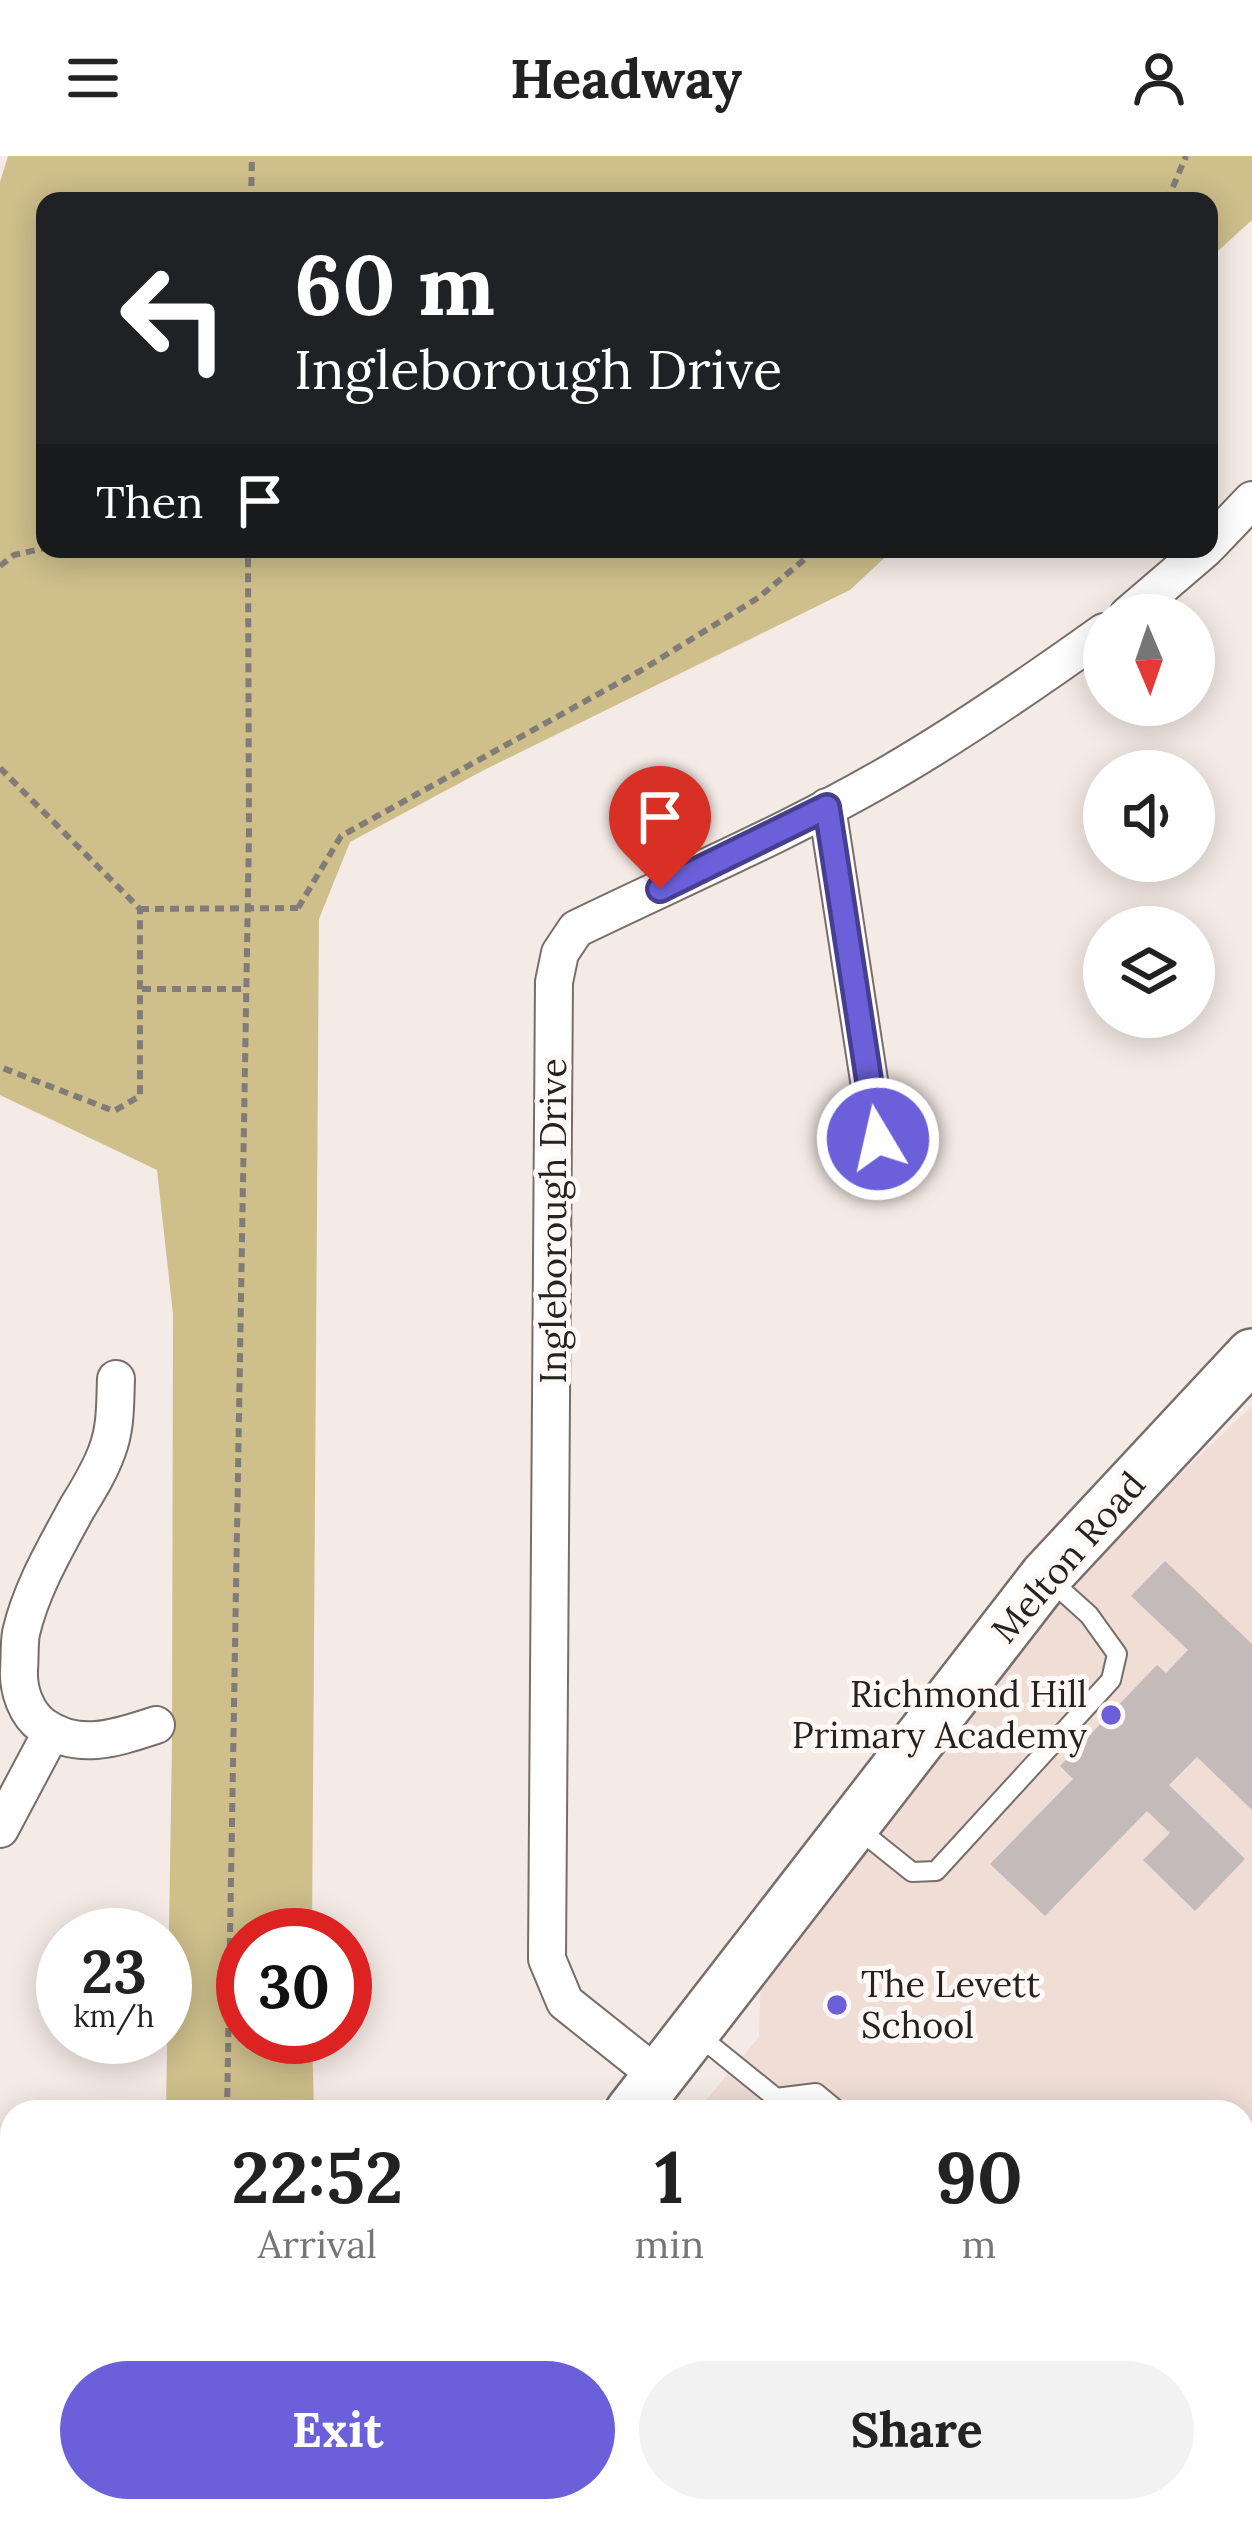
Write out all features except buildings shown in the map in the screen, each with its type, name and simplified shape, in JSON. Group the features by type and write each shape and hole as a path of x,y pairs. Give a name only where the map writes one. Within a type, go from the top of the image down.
{"street":[{"path":"1218,536 1252,500"},
{"path":"1152,594 1194,558"},
{"name":"Ingleborough Drive","path":"645,2094 566,2002 547,1959 554,982 560,953 577,929 827,807 946,739 1083,646"},
{"path":"827,807 878,1139"},
{"name":"Melton Road","path":"645,2094 1046,1576 1252,1354"},
{"path":"116,1379 115,1423 107,1452 34,1595 21,1634 19,1680 35,1721 51,1732 92,1742 156,1725"},
{"path":"0,1828 51,1732"}],"lane":[{"path":"854,1826 912,1872 936,1871 1111,1680 1117,1654 1089,1616 1046,1576"},
{"path":"694,2032 776,2098 817,2093 825,2100"}],"path":[{"path":"251,192 252,156"},
{"path":"1171,192 1186,156"},
{"path":"0,566 14,555 36,550"},
{"path":"227,2100 246,989 248,558"},
{"path":"140,909 298,908 341,836 640,671 758,598 806,558"},
{"path":"0,768 140,909 140,1096 114,1111 0,1067"},
{"path":"142,989 246,989"}],"shaded area":[{"path":"8,156 1252,156 1252,220 1218,251 1218,192 36,192 36,558 884,558 850,590 484,770 350,842 319,919 312,1908 216,1908 216,2064 313,2064 314,2100 166,2100 167,2064 192,2064 192,1908 169,1908 173,1314 157,1170 0,1095 0,182"},
{"name":"Richmond Hill Primary Academy","path":"1252,1406 1252,2100 706,2100 759,2037 761,1972 1109,1542"}],"place":[{"name":"Richmond Hill Primary Academy","path":"1111,1715"},
{"name":"The Levett School","path":"837,2005"}],"route":[{"path":"660,889 827,807 878,1139"}]}
